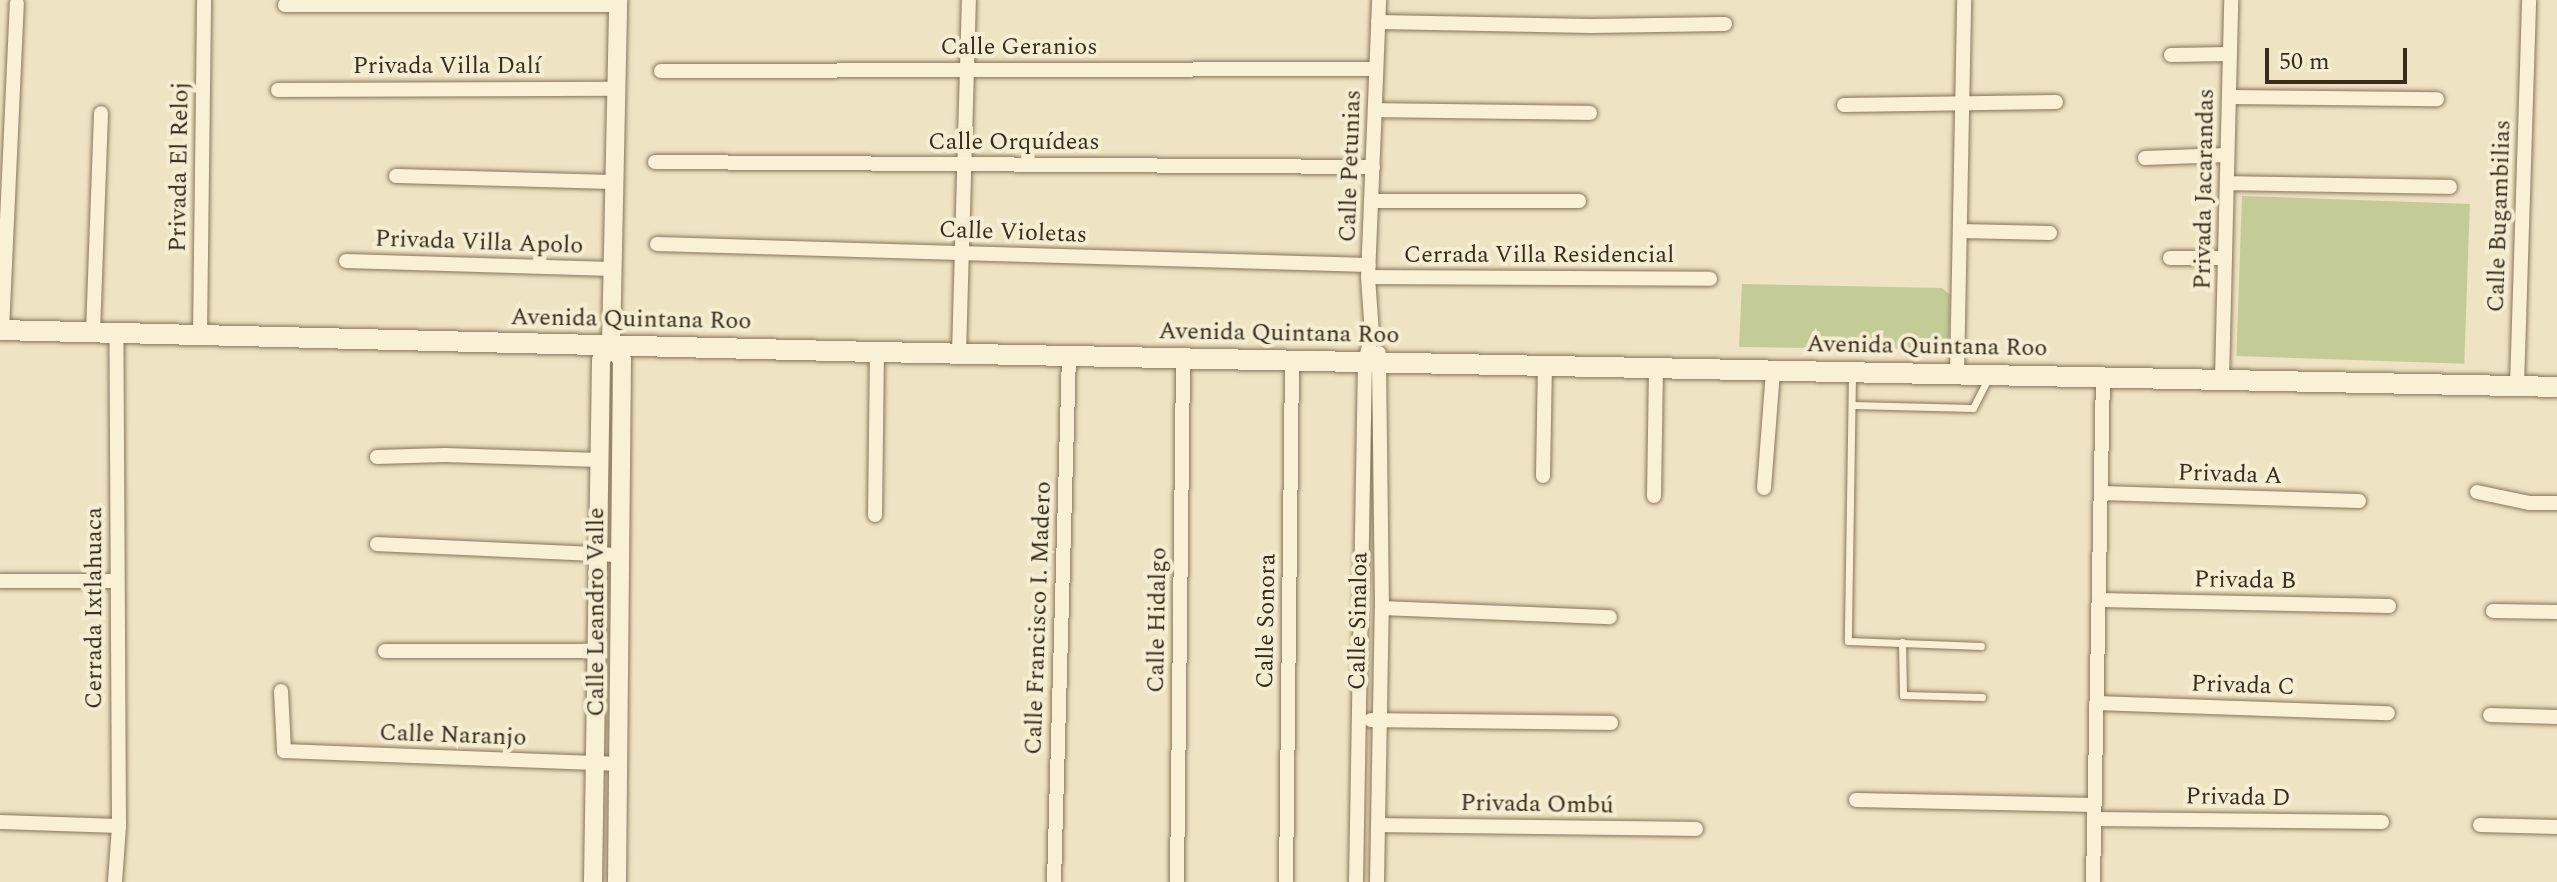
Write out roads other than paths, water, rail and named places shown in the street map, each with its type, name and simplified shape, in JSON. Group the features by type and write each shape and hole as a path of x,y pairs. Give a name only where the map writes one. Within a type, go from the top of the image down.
{"main road":[{"name":"Avenida Quintana Roo","path":"1,330 959,354 2557,387"}],"street":[{"name":"Privada El Reloj","path":"200,335 204,0"},
{"path":"959,354 969,0"},
{"name":"Calle Petunias","path":"1374,362 1369,271 1379,0"},
{"path":"1957,374 1964,0"},
{"name":"Privada Jacarandas","path":"2222,379 2231,0"},
{"name":"Calle Bugambilias","path":"2517,386 2529,0"},
{"path":"1,330 17,3"},
{"path":"285,5 618,3"},
{"name":"Calle Leandro Valle","path":"593,882 601,360 611,345 618,3"},
{"path":"1378,22 1591,26 1725,24"},
{"path":"2171,55 2230,54"},
{"name":"Calle Geranios","path":"661,71 1376,69"},
{"name":"Privada Villa Dalí","path":"278,90 616,89"},
{"path":"2229,97 2437,99"},
{"path":"1844,105 2056,102"},
{"path":"1375,110 1590,113"},
{"path":"93,332 101,113"},
{"path":"2145,158 2227,155"},
{"name":"Calle Orquídeas","path":"655,162 1373,167"},
{"path":"396,176 614,182"},
{"path":"2227,183 2450,187"},
{"path":"1371,201 1579,201"},
{"path":"1960,231 2050,233"},
{"name":"Calle Violetas","path":"657,244 962,253 1369,271"},
{"path":"2170,258 2225,258"},
{"name":"Privada Villa Apolo","path":"346,261 612,269"},
{"name":"Cerrada Villa Residencial","path":"1369,271 1710,279"},
{"name":"Cerrada Ixtlahuaca","path":"115,882 119,826 116,333"},
{"name":"Calle Leandro Valle","path":"611,345 622,360 617,882"},
{"path":"875,515 877,352"},
{"name":"Calle Francisco I. Madero","path":"1054,882 1069,356"},
{"name":"Calle Hidalgo","path":"1177,882 1183,358"},
{"name":"Calle Sonora","path":"1286,882 1292,360"},
{"name":"Calle Sinaloa","path":"1374,362 1382,608 1377,882"},
{"name":"Calle Sinaloa","path":"1356,882 1359,720 1374,362"},
{"path":"1543,476 1545,366"},
{"path":"1654,496 1656,368"},
{"path":"1764,488 1773,370"},
{"path":"2093,882 2103,377"},
{"path":"377,457 445,455 599,460"},
{"path":"2477,492 2529,503 2557,503"},
{"name":"Privada A","path":"2101,493 2359,501"},
{"path":"377,544 621,555"},
{"path":"0,581 117,581"},
{"name":"Privada B","path":"2099,600 2389,606"},
{"path":"1382,608 1610,617"},
{"path":"2493,611 2557,612"},
{"path":"385,651 597,651"},
{"name":"Calle Naranjo","path":"281,691 284,751 620,764"},
{"name":"Privada C","path":"2096,703 2388,713"},
{"path":"2490,715 2557,717"},
{"path":"1359,720 1611,723"},
{"name":"Privada D","path":"1856,800 2382,822"},
{"path":"0,822 119,826"},
{"name":"Privada Ombú","path":"1378,825 1696,829"},
{"path":"2480,825 2557,827"}],"lane":[{"path":"1852,372 1848,641 1981,646"},
{"path":"1852,405 1973,408 1990,375"},
{"path":"1902,642 1903,695 1982,697"}]}
